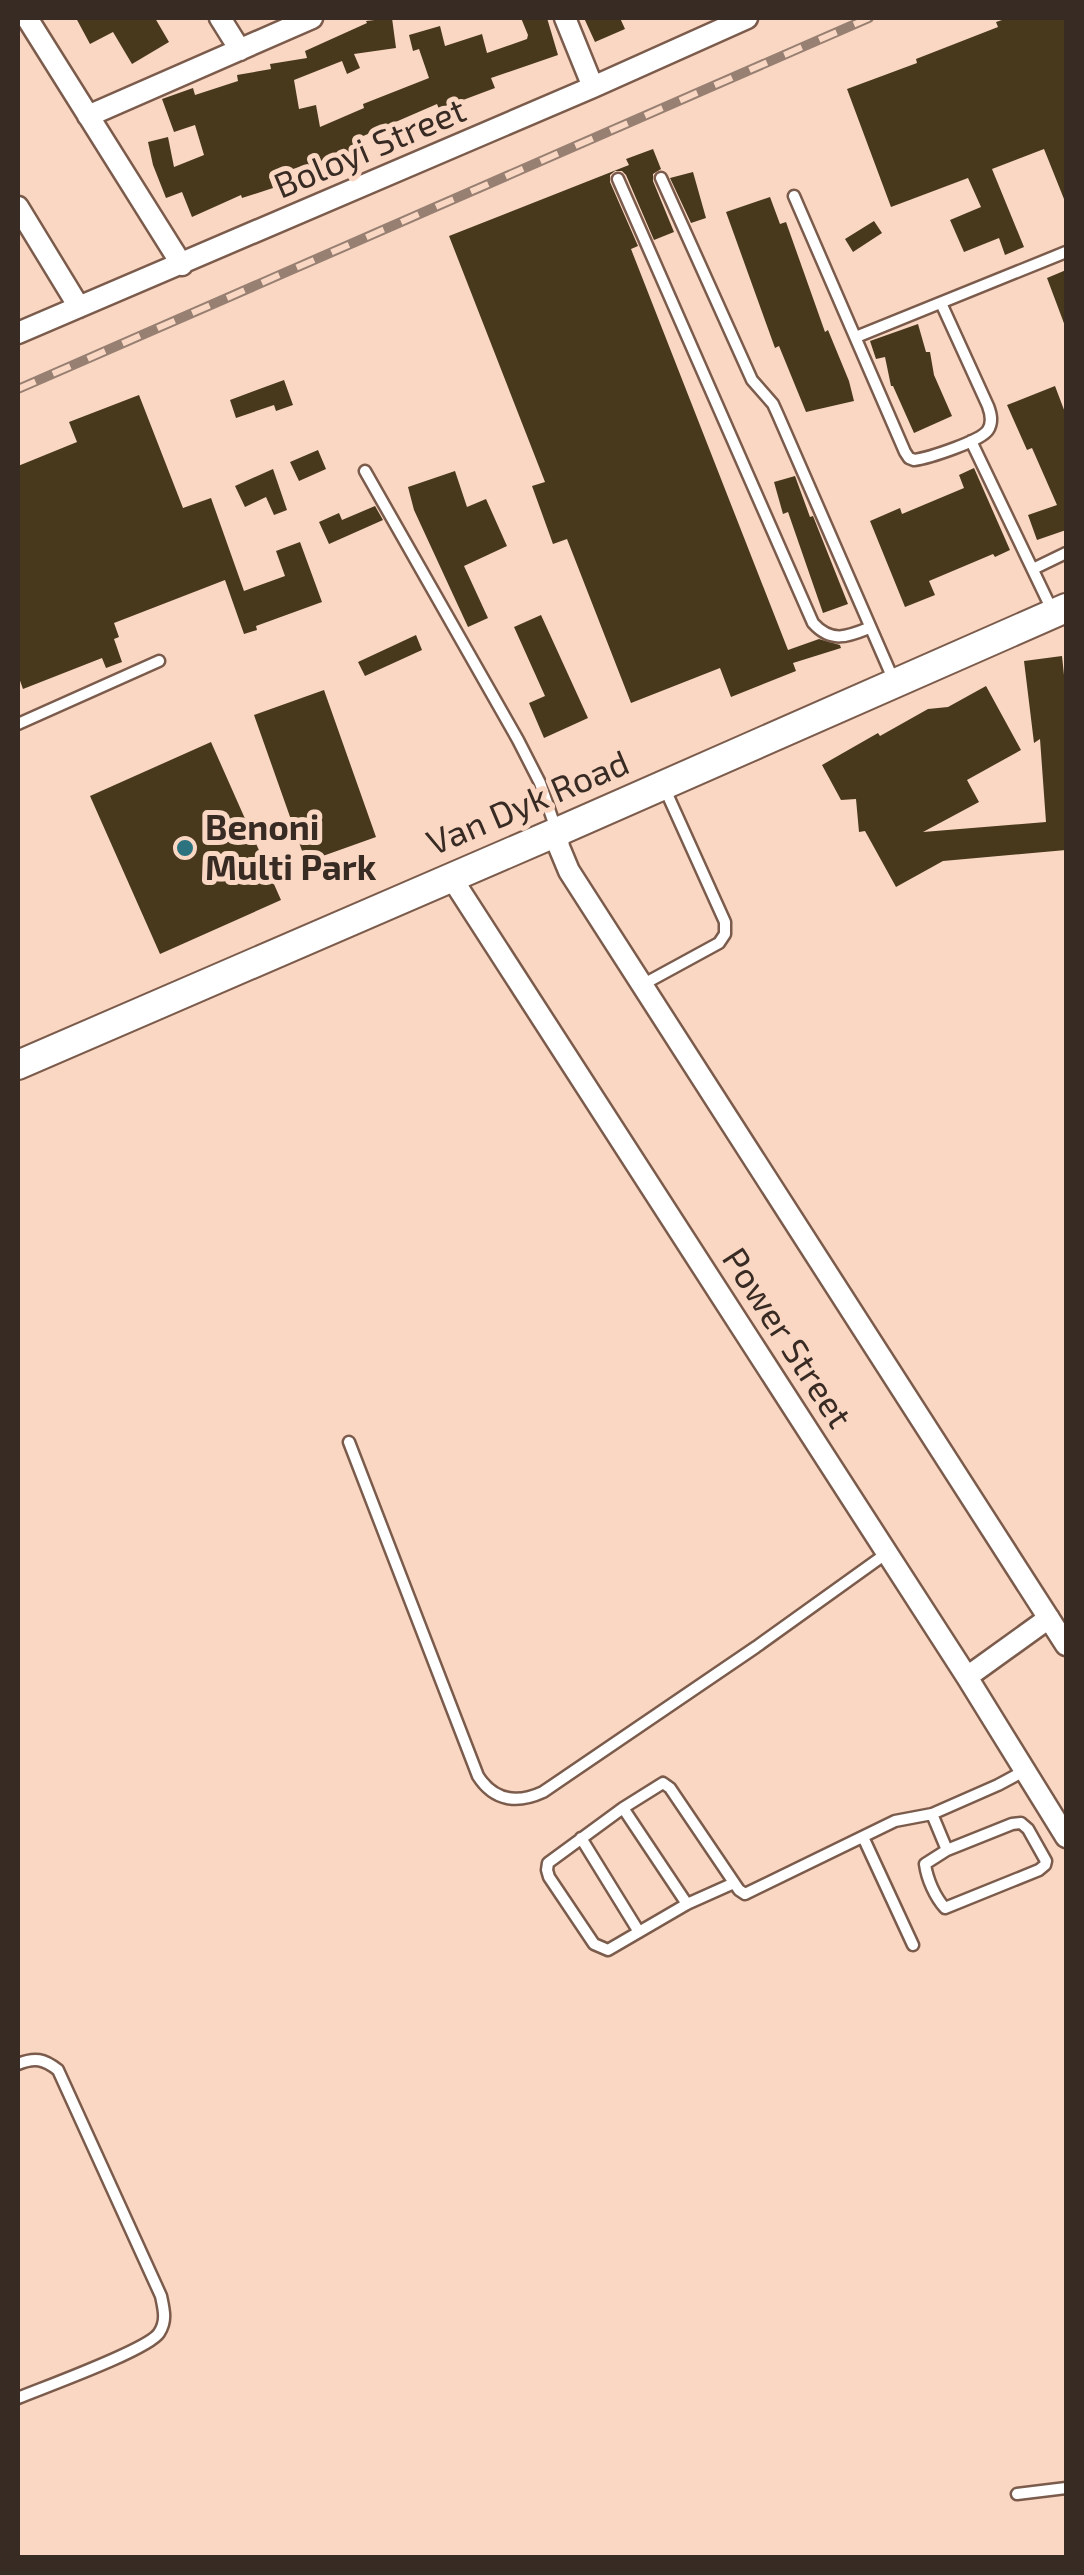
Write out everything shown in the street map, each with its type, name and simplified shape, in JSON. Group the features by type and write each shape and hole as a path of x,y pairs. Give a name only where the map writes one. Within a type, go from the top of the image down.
{"main road":[{"name":"Van Dyk Road","path":"18,1065 1060,610"}],"street":[{"path":"28,18 182,265"},
{"path":"220,18 240,50"},
{"path":"88,116 312,18"},
{"path":"565,18 593,87"},
{"name":"Boloyi Street","path":"18,334 747,18"},
{"path":"18,207 79,307"},
{"name":"Power Street","path":"557,832 569,871 1066,1646"},
{"name":"Power Street","path":"451,877 1066,1836"},
{"path":"966,1676 1049,1618"}],"lane":[{"path":"662,178 752,380 773,404 894,682"},
{"path":"618,179 813,624 820,632 839,638 869,628"},
{"path":"794,196 909,458 920,460 987,432 991,416 941,304"},
{"path":"856,337 1066,252"},
{"path":"971,441 1032,569 1060,610"},
{"path":"365,471 518,740 540,783 557,832"},
{"path":"1032,569 1066,553"},
{"path":"18,724 159,661"},
{"path":"642,985 720,943 725,934 725,922 663,785"},
{"path":"349,1442 478,1776 504,1798 517,1800 543,1792 887,1553"},
{"path":"734,1883 687,1904 608,1950 594,1944 549,1877 548,1862 622,1808 659,1784 666,1784 745,1894 895,1821 932,1814 1025,1770"},
{"path":"622,1808 687,1904"},
{"path":"932,1814 947,1850"},
{"path":"1021,1824 1028,1829 1046,1861 1039,1870 945,1908 925,1864 947,1850 1021,1824"},
{"path":"863,1837 913,1945"},
{"path":"581,1838 638,1932"},
{"path":"18,2064 30,2058 46,2060 58,2070 161,2296 166,2316 157,2337 18,2398"},
{"path":"1017,2494 1066,2488"}],"building":[{"path":"76,18 155,18 169,42 132,64 113,32 90,44"},
{"path":"392,18 396,48 354,54 360,68 347,74 342,61 294,80 299,109 316,105 320,127 364,108 363,104 429,78 419,49 413,51 409,35 440,26 445,46 482,34 487,53 527,39 521,18 547,18 558,55 491,78 495,88 439,109 437,104 354,140 358,149 337,158 336,155 269,177 273,188 242,198 241,195 192,217 182,192 166,198 148,142 168,137 174,167 204,155 195,125 174,132 162,99 193,88 195,95 238,81 237,75 271,69 270,64 307,58 305,51 366,21"},
{"path":"584,18 620,18 625,29 595,42"},
{"path":"1008,18 1066,18 1066,204 1044,149 992,169 1024,247 1005,255 999,238 964,252 950,220 981,207 968,178 891,207 847,89 917,63 916,59 998,27 996,22"},
{"path":"653,149 661,169 653,174 653,181 674,232 654,240 626,175 615,171 610,182 638,246 631,249 788,650 819,639 841,648 793,663 796,671 731,697 720,668 631,703 567,539 553,544 532,486 545,482 449,236 629,165 626,159"},
{"path":"693,172 706,218 691,223 670,178"},
{"path":"770,197 780,224 786,222 854,401 806,412 779,346 775,348 726,212"},
{"path":"874,221 882,233 853,252 845,239"},
{"path":"1066,270 1066,326 1065,326 1047,278"},
{"path":"918,324 952,416 914,433 891,386 885,357 876,359 870,341"},
{"path":"284,380 293,405 276,411 274,405 236,418 230,400"},
{"path":"1055,386 1066,415 1066,530 1037,540 1028,515 1057,505 1032,448 1027,450 1007,405"},
{"path":"139,395 183,508 211,498 244,591 285,576 276,551 300,542 322,602 244,634 225,580 114,623 119,637 114,639 122,662 106,668 102,658 23,689 18,675 18,466 77,442 69,422"},
{"path":"318,450 326,469 299,481 290,462"},
{"path":"974,468 1010,550 929,581 935,595 905,607 870,521 900,508 902,514 964,488 959,475"},
{"path":"273,469 287,510 274,515 266,497 245,507 235,486"},
{"path":"455,471 467,507 486,499 507,546 464,566 488,618 468,627 414,510 408,487"},
{"path":"795,476 848,604 823,613 774,482"},
{"path":"375,506 383,520 329,544 319,522 339,513 342,520"},
{"path":"541,615 588,718 544,738 529,703 545,696 514,627"},
{"path":"416,635 422,650 365,676 358,662"},
{"path":"1062,656 1066,694 1066,850 943,861 896,887 865,831 859,832 856,799 841,800 822,765 878,733 880,736 928,709 948,707 986,686 1021,750 967,780 979,802 923,832 1046,822 1040,739 1034,743 1024,661"},
{"path":"324,690 376,837 306,862 254,715"},
{"name":"Benoni Multi Park","path":"211,742 281,900 160,954 90,796"}],"railway":[{"path":"18,389 869,18"}],"place":[{"name":"Benoni Multi Park","path":"185,848"}]}
